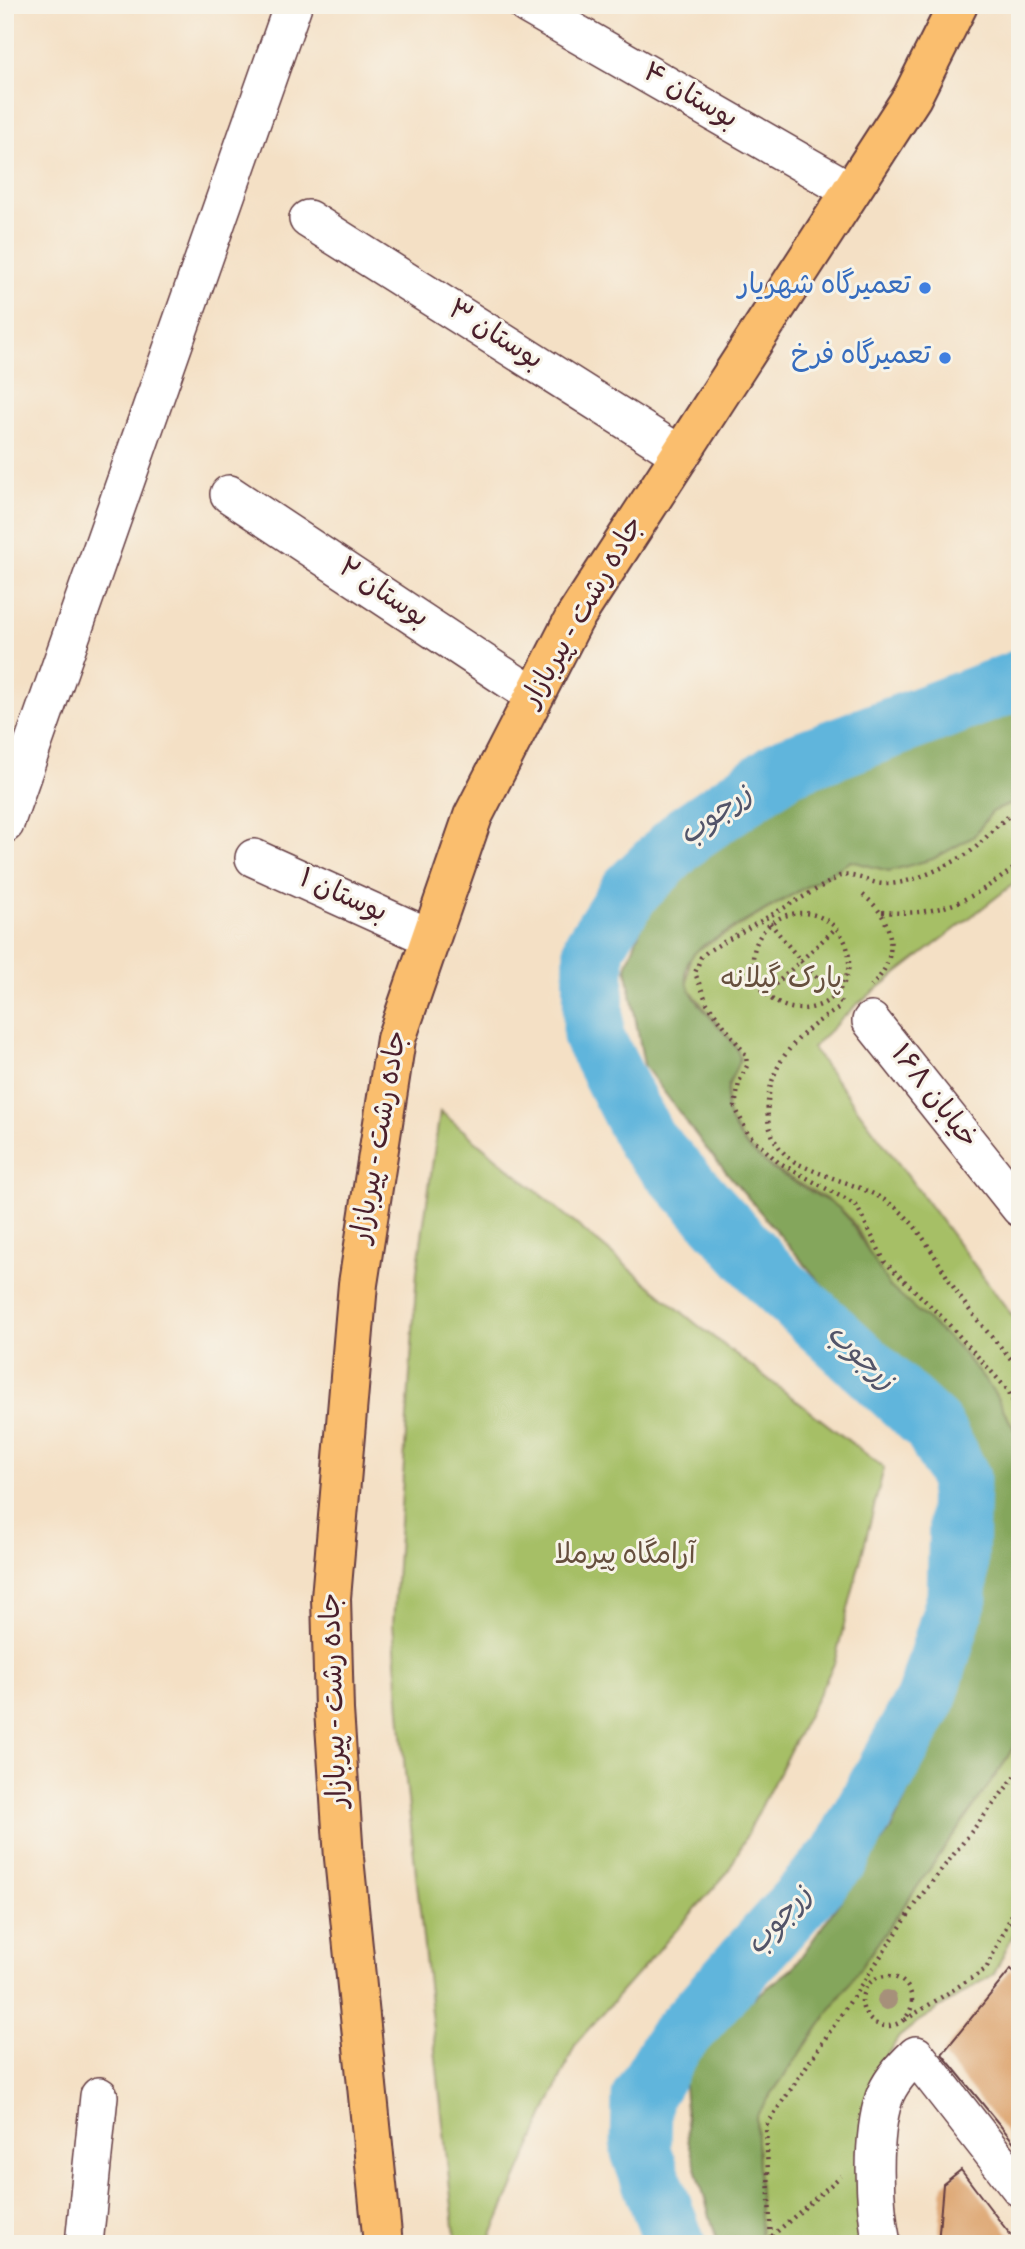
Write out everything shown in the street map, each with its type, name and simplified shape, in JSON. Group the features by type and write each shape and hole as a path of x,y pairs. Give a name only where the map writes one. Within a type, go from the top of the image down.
{"main road":[{"name":"جاده رشت - پیربازار","path":"383,2244 344,1858 334,1710 331,1598 358,1283 396,1039 473,816 574,619 912,97 958,5"}],"street":[{"path":"5,824 293,5"},
{"name":"بوستان ۴","path":"527,5 851,191"},
{"name":"بوستان ۳","path":"307,219 681,455"},
{"name":"بوستان ۲","path":"229,494 534,696"},
{"name":"بوستان ۱","path":"254,858 431,938"},
{"name":"خیابان ۱۶۸","path":"858,1005 1020,1208"},
{"path":"882,2244 877,2221 877,2137 884,2097 899,2072 916,2055 1020,2188"},
{"path":"84,2244 99,2096"}],"path":[{"path":"1020,810 1001,822 963,858 919,876 888,884 852,874 840,876 708,951 701,957 695,973 707,1003 746,1055 747,1066 739,1082 735,1107 748,1134 778,1162 856,1205 885,1262 942,1317 1008,1390 1020,1417"},
{"path":"882,912 908,914 958,904 978,894 1020,864"},
{"path":"863,895 882,912 890,937 889,964 858,1005 821,1019 788,1050 773,1072 767,1093 769,1130 781,1150 794,1161 875,1193 902,1213 933,1254 957,1293 1020,1370"},
{"path":"797,912 825,919 836,928 848,954 848,968 844,983 836,994 823,1004 808,1009 777,1003 765,993 756,980 752,965 754,949 770,923 797,912"},
{"path":"770,923 800,960 836,994 858,1005"},
{"path":"765,993 836,928"},
{"path":"771,2244 766,2126 924,1892 1020,1770"},
{"path":"883,1976 897,1978 908,1986 912,2000 909,2014 899,2024 887,2026 875,2024 866,2015 862,2004 863,1992 870,1982 883,1976"},
{"path":"771,2237 835,2178 848,2173"}],"green space":[{"path":"1020,705 1020,799 992,812 973,837 933,859 889,871 851,861 704,945 690,958 686,972 688,986 696,999 737,1049 740,1059 728,1086 726,1104 731,1123 746,1146 772,1169 839,1208 849,1219 890,1287 957,1346 994,1392 1020,1440 1020,1734 1005,1762 756,2116 761,2244 718,2244 688,2140 683,2072 728,2018 793,1968 891,1829 950,1705 962,1672 976,1604 977,1534 973,1500 955,1434 869,1340 705,1147 644,1065 626,967 657,886 769,799 902,736"},
{"name":"پارک گیلانه","path":"1020,799 1020,879 855,1006 812,1048 1020,1326 1020,1440 976,1369 950,1340 899,1296 884,1279 848,1216 825,1198 766,1163 741,1140 727,1107 730,1083 740,1059 729,1039 687,984 690,959 696,951 851,861 889,871 973,837 992,812"},
{"name":"آرامگاه پیرملا","path":"440,1111 695,1323 884,1468 834,1664 728,1872 576,2043 488,2244 456,2244 405,1772 393,1624 417,1271"},
{"path":"1020,1734 1020,1920 994,1974 919,2021 899,2037 881,2064 869,2116 874,2244 761,2244 756,2116 1005,1762"}],"building":[{"path":"1011,1969 1020,1980 1020,2150 942,2054"},
{"path":"961,2170 1018,2244 938,2244 943,2184"}],"waterway":[{"name":"زرجوب","path":"675,2244 641,2151 642,2097 675,2041 840,1856 926,1699 957,1598 960,1478 933,1427 775,1282 646,1140 593,1036 594,947 630,891 688,834 786,767 1020,680"}],"place":[{"name":"تعمیرگاه شهریار","path":"925,288"},
{"name":"تعمیرگاه فرخ","path":"945,358"}]}
